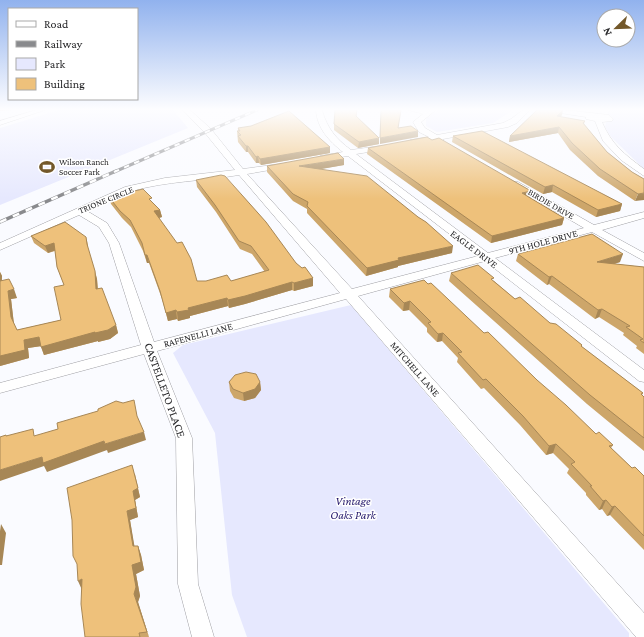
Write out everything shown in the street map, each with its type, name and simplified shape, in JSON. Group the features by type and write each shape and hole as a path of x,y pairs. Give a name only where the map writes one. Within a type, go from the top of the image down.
{"street":[{"name":"MITCHELL LANE","path":"215,140 242,173 644,629"},
{"name":"EAGLE DRIVE","path":"334,140 348,153 644,377"},
{"path":"407,143 426,140"},
{"path":"439,140 450,146"},
{"path":"607,140 624,158 644,174"},
{"path":"318,159 392,146"},
{"name":"TRIONE CIRCLE","path":"0,247 128,189 165,181 210,178 295,163"},
{"name":"BIRDIE DRIVE","path":"509,180 644,258"},
{"name":"CASTELLETO PLACE","path":"79,211 103,225 114,243 149,348 184,438 188,584 203,637"},
{"name":"9TH HOLE DRIVE","path":"349,294 644,215"},
{"name":"RAFENELLI LANE","path":"0,388 349,294"}],"green space":[{"path":"0,140 159,140 0,205"},
{"path":"614,140 644,140 644,169"},
{"name":"Vintage Oaks Park","path":"351,305 629,633 629,637 247,637 232,595 215,433 173,353 183,345"}],"building":[{"path":"241,140 322,140 330,147 260,159 258,156 256,157 248,146 246,146"},
{"path":"356,140 370,140 359,142"},
{"path":"412,140 442,140 531,191 522,193 564,218 492,236 368,148"},
{"path":"460,140 499,140 622,204 598,210 553,185 545,187"},
{"path":"569,140 597,140 607,152 632,172 644,179 644,193 638,194 600,169"},
{"path":"338,153 344,159 299,166 367,176 426,222 453,246 398,258 399,260 367,268 307,206 308,202 293,194 267,166"},
{"path":"221,175 225,176 266,222 296,263 302,268 305,267 313,278 294,283 292,282 245,296 228,300 227,298 188,308 189,310 177,312 176,310 166,313 160,291 147,255 145,255 142,243 130,220 120,211 109,197 143,189 152,198 149,199 160,210 154,211 177,243 182,242 191,259 197,281 206,281 227,275 231,281 269,270 251,246 239,241 196,180"},
{"path":"65,222 86,237 95,271 96,289 102,288 116,325 108,330 95,332 41,347 39,337 24,340 25,350 0,356 0,281 9,279 14,289 8,291 11,317 17,330 61,320 54,287 64,285 57,267 54,243 45,246 31,236"},
{"path":"592,234 623,254 597,262 644,267 644,343 640,340 643,339 626,327 630,326 602,309 598,310 552,276 549,277 518,254"},
{"path":"478,265 494,278 491,279 515,299 520,297 550,323 556,324 582,345 581,346 643,393 641,394 644,397 644,438 590,395 451,273"},
{"path":"424,280 428,284 431,283 484,333 488,332 537,380 596,434 599,432 613,445 609,446 632,468 635,467 644,476 644,536 615,506 612,507 606,500 603,501 590,486 592,486 571,464 575,462 556,444 549,446 523,416 486,379 483,380 458,353 462,352 443,333 438,334 428,323 431,322 410,301 404,303 390,289"},
{"path":"246,372 256,374 260,382 255,389 243,393 233,389 229,382 235,375"},
{"path":"134,400 137,416 144,432 105,444 104,441 43,463 42,457 0,470 0,437 33,429 34,436 58,429 57,423 98,411 98,409 116,401 123,403"},
{"path":"132,465 138,488 133,491 136,508 127,511 133,546 138,546 141,562 132,565 136,587 134,594 147,632 139,633 140,637 85,637 81,604 82,579 78,581 77,564 73,556 72,520 67,488"}],"railway":[{"path":"114,172 188,140"},
{"path":"0,222 116,171"}],"place":[{"name":"Wilson Ranch Soccer Park","path":"47,167"}]}
